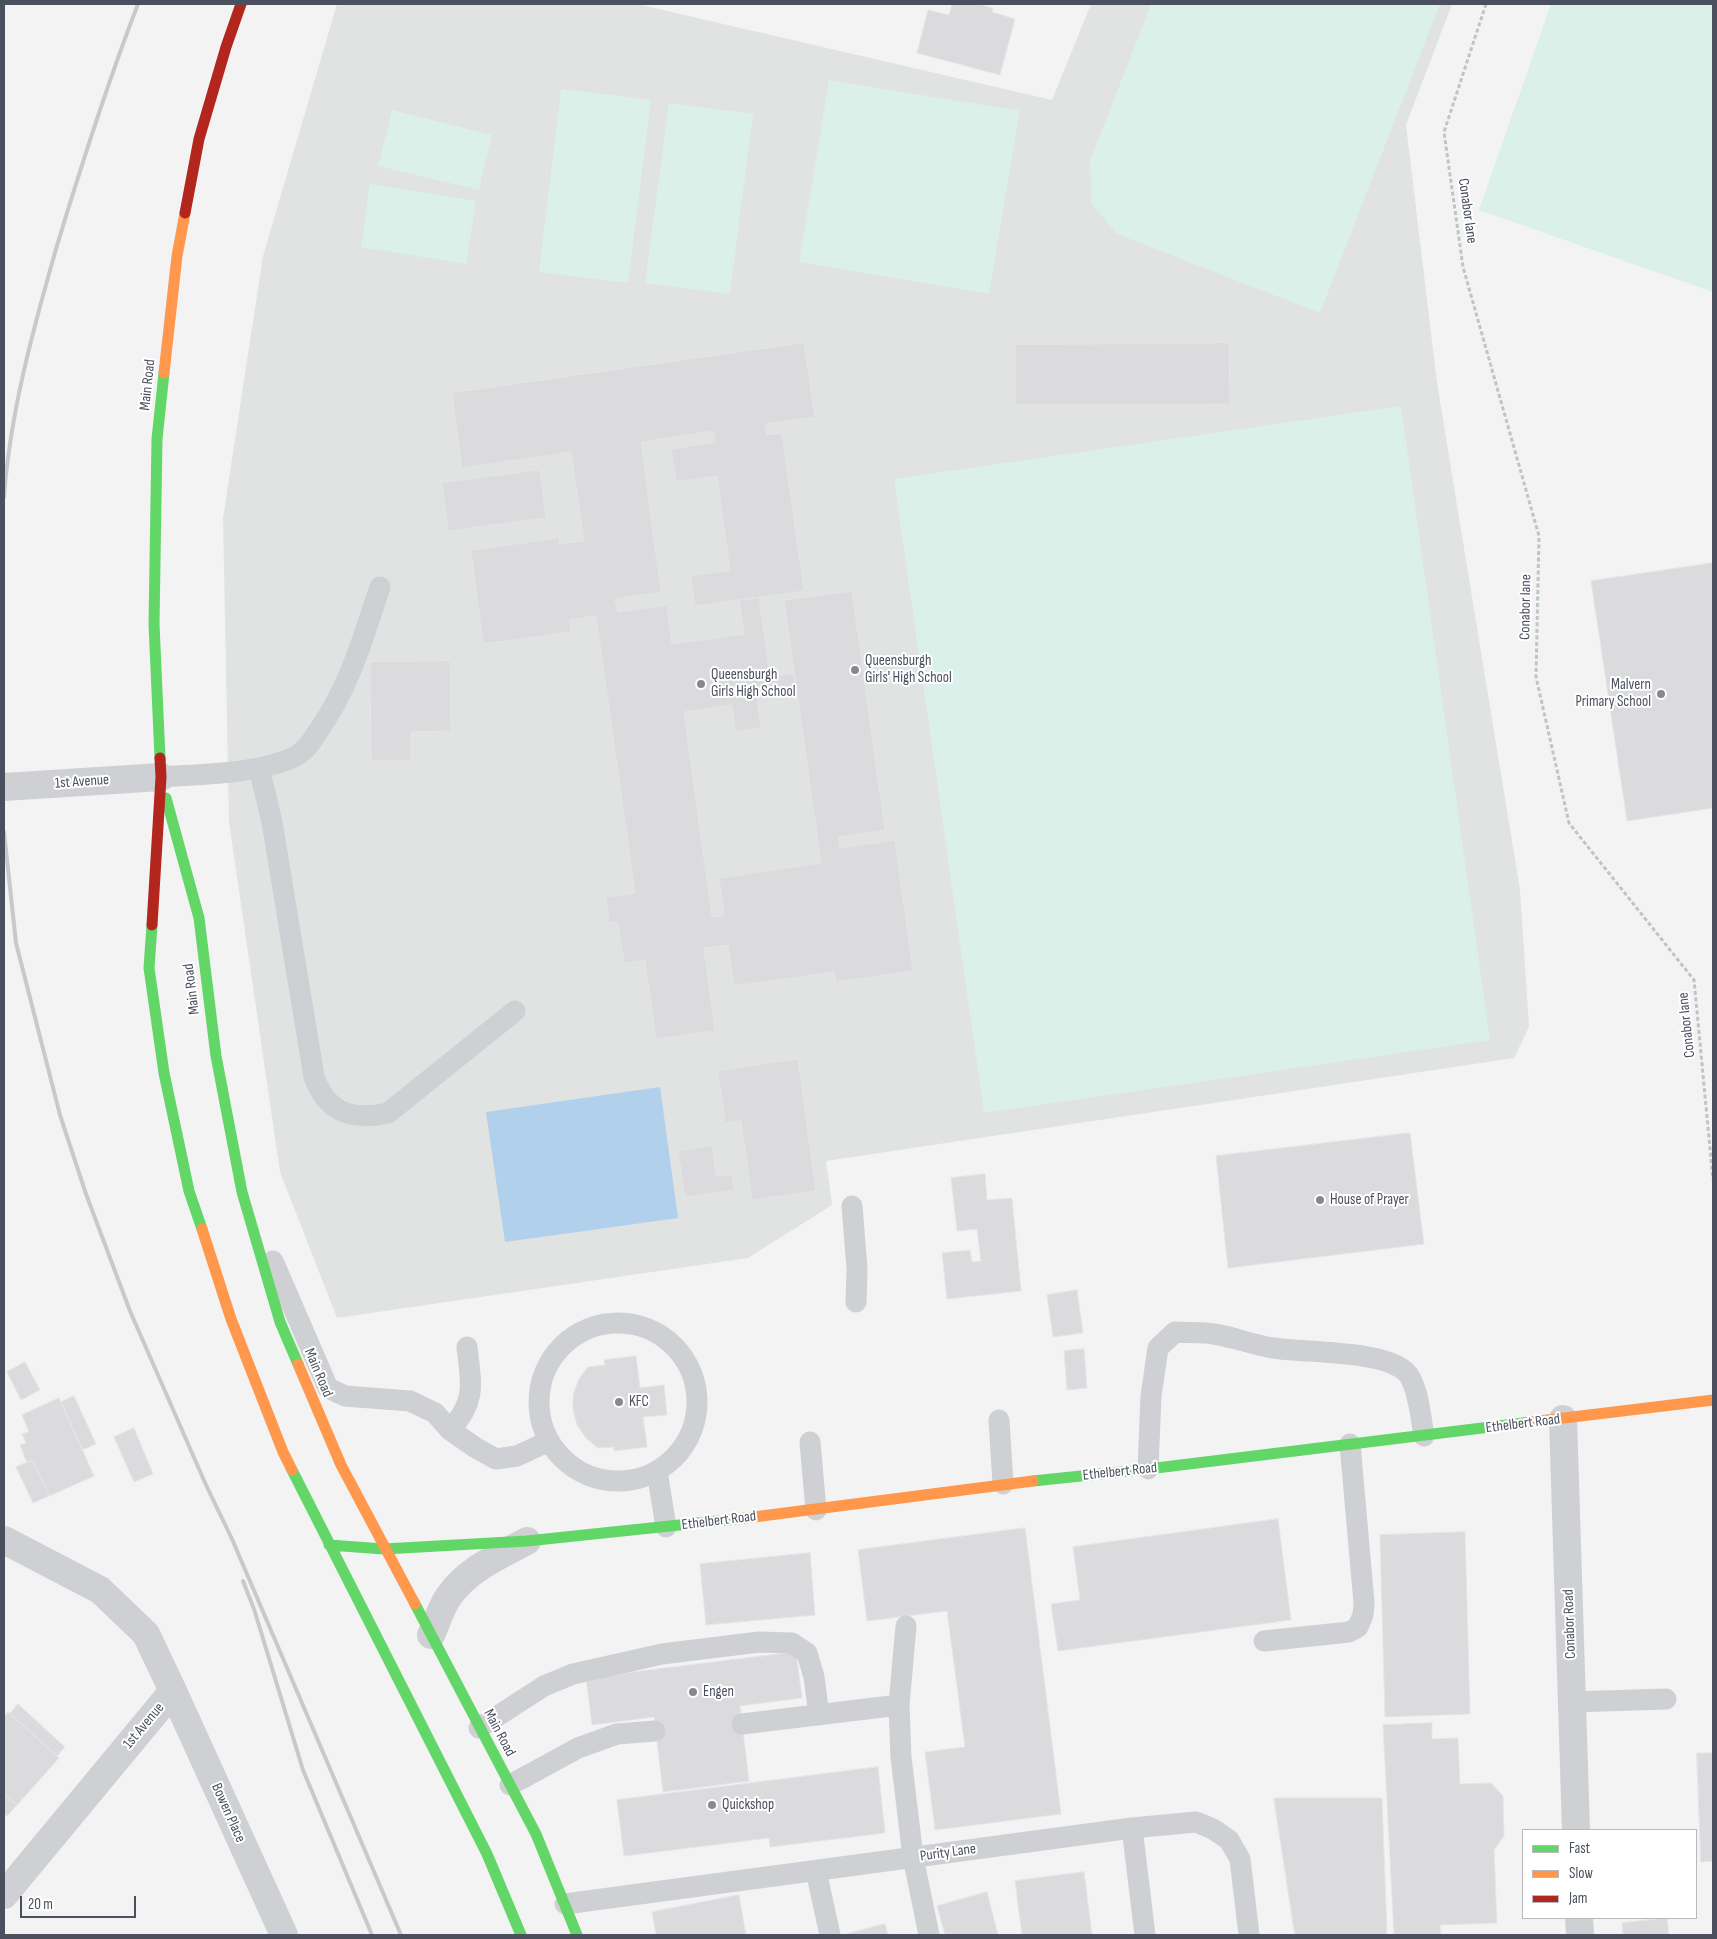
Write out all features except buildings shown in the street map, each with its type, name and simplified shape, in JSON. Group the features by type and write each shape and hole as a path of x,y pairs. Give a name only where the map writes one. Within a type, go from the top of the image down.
{"main road":[{"name":"Main Road","path":"241,4 226,47 199,139 177,256 157,439 154,624 161,778 149,968 164,1073 189,1191 231,1319 283,1452 487,1854 521,1935"},
{"name":"Main Road","path":"161,778 199,918 216,1056 242,1192 280,1322 341,1465 536,1834 577,1935"},
{"name":"Ethelbert Road","path":"329,1545 384,1549 528,1541 666,1527 816,1510 1003,1484 1148,1469 1713,1400"}],"street":[{"name":"1st Avenue","path":"4,787 161,778"},
{"name":"Conabor Road","path":"1563,1419 1576,1829"},
{"name":"1st Avenue","path":"4,1540 100,1590 146,1634 173,1690 4,1895"},
{"name":"Ethelbert Road","path":"431,1635 448,1598 461,1580 480,1567 528,1541"},
{"name":"Bowen Place","path":"173,1690 284,1935"},
{"path":"1579,1919 1580,1935"}],"lane":[{"path":"161,778 259,768 297,755 309,744 335,706 350,674 380,586"},
{"path":"259,768 272,822 314,1077 326,1101 338,1111 352,1114 373,1117 388,1113 515,1011"},
{"path":"242,1192 328,1388 345,1396 410,1401 435,1412 450,1430 496,1459 517,1456 549,1441"},
{"path":"852,1206 857,1270 856,1302"},
{"path":"627,1323 648,1328 671,1342 689,1364 697,1391 697,1418 687,1444 668,1465 657,1471 644,1478 617,1483 590,1477 566,1463 549,1441 541,1421 539,1399 542,1378 552,1358 561,1347 584,1330 605,1324 627,1323"},
{"path":"1148,1469 1151,1396 1158,1348 1175,1332 1211,1333 1272,1348 1360,1356 1387,1361 1406,1371 1414,1387 1419,1401 1424,1436"},
{"path":"450,1430 467,1407 472,1390 467,1347"},
{"path":"999,1420 1003,1484"},
{"path":"810,1442 816,1510"},
{"path":"1264,1641 1349,1632 1358,1627 1363,1615 1364,1603 1350,1444"},
{"path":"657,1471 666,1527"},
{"path":"906,1626 899,1705 901,1757 913,1857 929,1935"},
{"path":"479,1728 544,1686 572,1674 662,1654 759,1642 792,1643 807,1653 814,1677 819,1715"},
{"path":"1572,1702 1666,1699"},
{"path":"742,1724 899,1705"},
{"path":"510,1785 578,1748 617,1734 655,1731"},
{"name":"Purity Lane","path":"565,1904 1132,1828 1196,1822 1213,1829 1229,1840 1240,1859 1249,1935"},
{"path":"1132,1828 1145,1935"},
{"path":"816,1871 830,1935"}],"path":[{"name":"Conabor lane","path":"1486,4 1444,132 1463,267 1539,536 1536,677 1569,823 1694,980 1713,1180"}],"shaded area":[{"name":"Queensburgh Girls' High School","path":"337,4 637,4 1052,100 1091,4 1452,4 1406,125 1437,383 1520,890 1529,1027 1514,1058 826,1161 832,1205 748,1258 337,1318 280,1172 229,822 223,518 263,256"}],"green space":[{"path":"1151,4 1440,4 1320,313 1117,234 1091,203 1090,161"},
{"path":"1551,4 1713,4 1713,292 1479,210"},
{"path":"829,80 1020,111 989,294 799,262"},
{"path":"561,89 651,100 628,283 539,272"},
{"path":"669,103 753,114 730,294 645,283"},
{"path":"392,110 492,135 479,190 378,166"},
{"path":"370,184 476,201 466,264 361,247"},
{"path":"1401,406 1490,1040 984,1113 894,479"}],"water":[{"path":"660,1087 678,1218 505,1242 486,1112"}],"railway":[{"path":"4,497 11,434 39,310 85,156 138,4"},
{"path":"4,832 16,943 60,1115 86,1194 130,1311 206,1485 232,1539 401,1935"},
{"path":"243,1581 254,1609 303,1770 372,1935"}],"traffic: fast":[{"path":"160,758 154,624 157,439 164,373"},
{"path":"166,798 199,918 216,1056 242,1192 280,1322 298,1364"},
{"path":"152,925 149,968 164,1073 189,1191 202,1229"},
{"path":"1033,1481 1148,1469 1531,1422"},
{"path":"292,1470 487,1854 521,1935"},
{"path":"329,1545 384,1549 527,1541 746,1518"},
{"path":"415,1604 536,1834 577,1935"}],"traffic: slow":[{"path":"164,373 177,256 185,213"},
{"path":"202,1229 231,1319 283,1452 292,1470"},
{"path":"298,1364 341,1465 415,1604"},
{"path":"1531,1422 1713,1400"},
{"path":"746,1518 1033,1481"}],"traffic: jam":[{"path":"185,213 199,139 226,47 241,4"},
{"path":"152,925 161,777 160,758"}],"place":[{"name":"Queensburgh Girls' High School","path":"855,670"},
{"name":"Queensburgh Girls High School","path":"701,684"},
{"name":"Malvern Primary School","path":"1661,694"},
{"name":"House of Prayer","path":"1320,1200"},
{"name":"KFC","path":"619,1402"},
{"name":"Engen","path":"693,1692"},
{"name":"Quickshop","path":"712,1805"}]}
